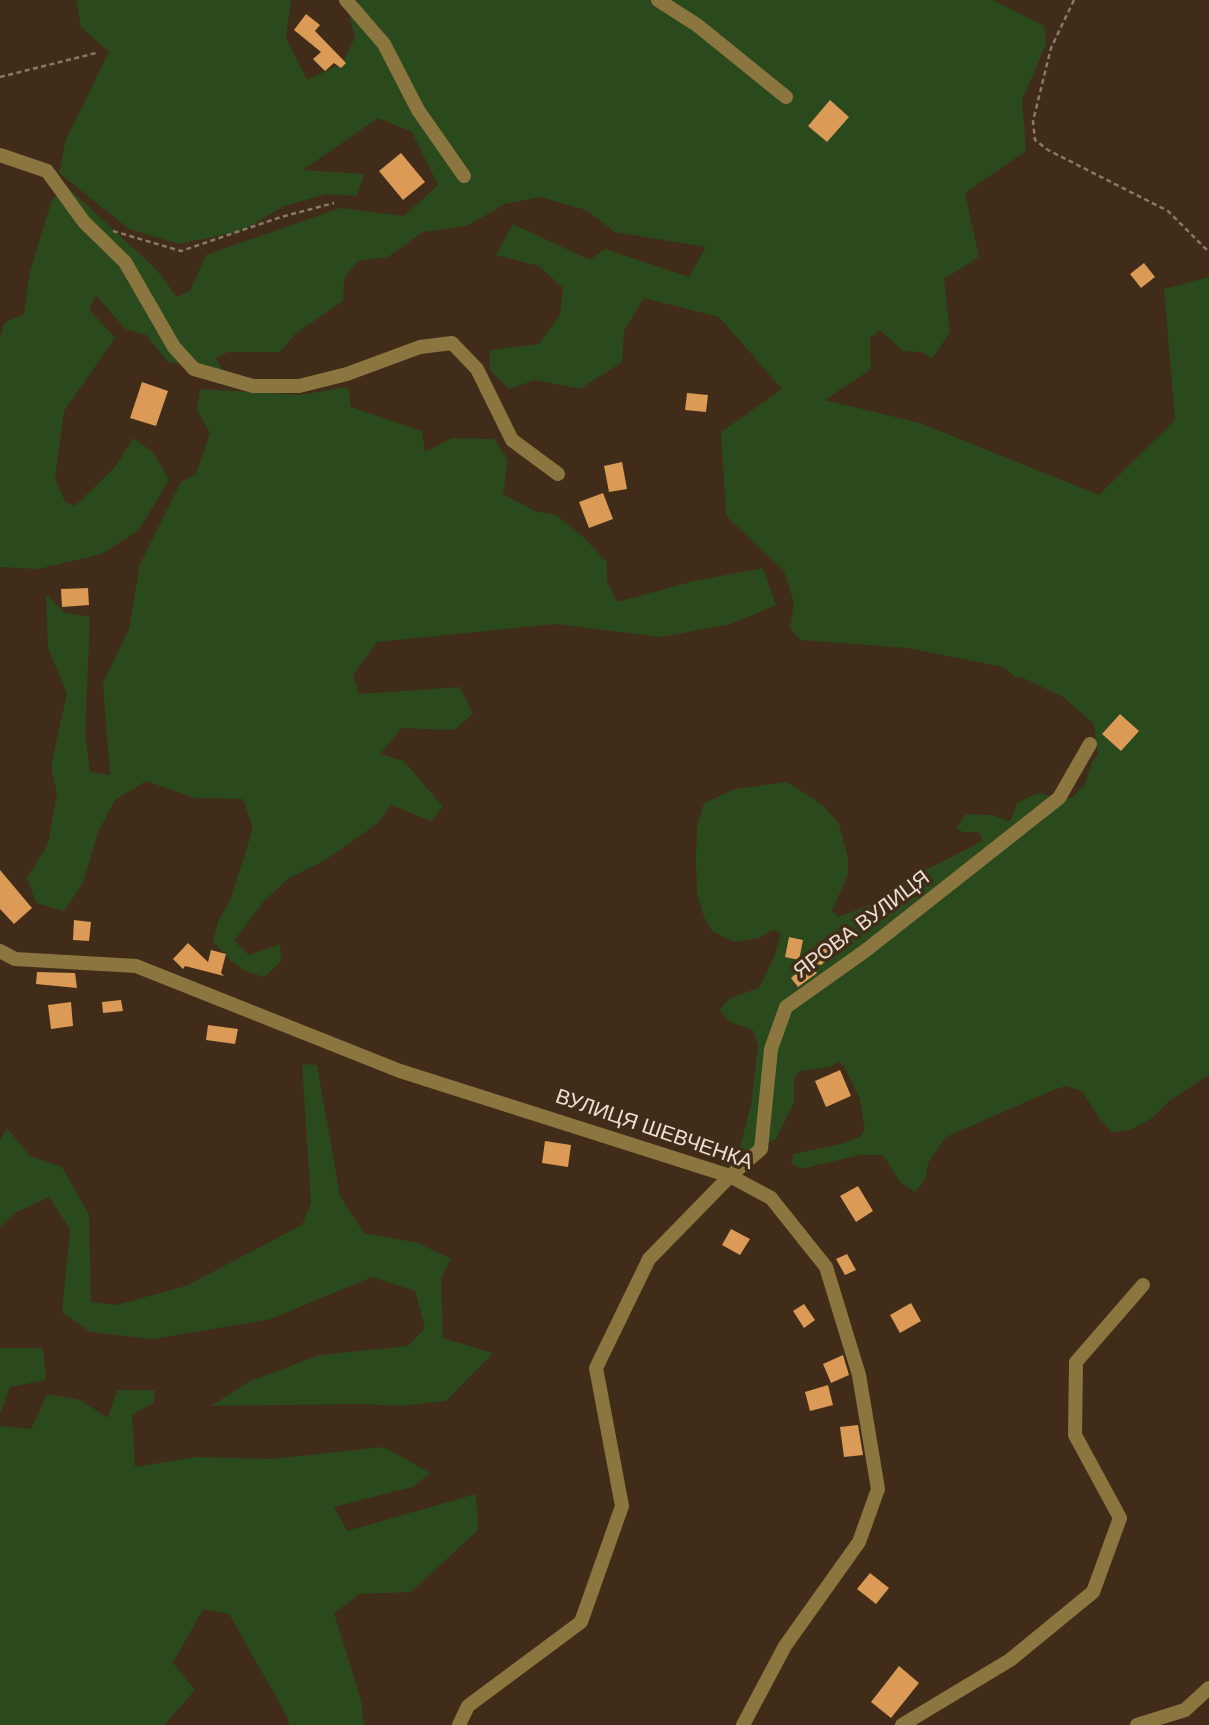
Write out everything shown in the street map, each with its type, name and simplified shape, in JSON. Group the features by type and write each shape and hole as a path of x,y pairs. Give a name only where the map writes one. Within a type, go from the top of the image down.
{"street":[{"path":"346,0 384,44 418,110 464,176"},
{"path":"658,0 697,24 786,97"},
{"path":"0,155 47,170 84,222 125,262 174,347 194,369 253,386 299,386 347,374 420,346 452,343 477,369 512,440 558,474"},
{"name":"ЯРОВА ВУЛИЦЯ","path":"459,1725 468,1706 581,1622 622,1506 596,1368 649,1259 730,1176 761,1149 771,1049 786,1007 865,951 1059,798 1090,744"},
{"name":"ВУЛИЦЯ ШЕВЧЕНКА","path":"0,951 15,959 136,966 400,1071 730,1176 771,1198 827,1267 859,1375 878,1489 859,1542 785,1646 743,1725"},
{"path":"902,1725 1010,1660 1093,1592 1120,1518 1075,1435 1076,1362 1143,1285"},
{"path":"1136,1725 1185,1710 1209,1688"}],"path":[{"path":"1074,0 1051,48 1033,121 1035,140 1048,150 1168,211 1209,252"},
{"path":"0,77 96,53"},
{"path":"108,229 181,251 281,217 334,203"}],"green space":[{"path":"76,0 291,0 286,38 307,80 343,63 355,37 350,18 359,0 993,0 1044,26 1046,44 1022,100 1026,151 965,193 979,257 944,279 950,332 932,359 922,352 903,351 880,330 870,338 871,369 825,400 920,423 1099,495 1175,420 1164,289 1209,277 1209,1075 1169,1101 1152,1118 1131,1130 1112,1132 1082,1091 1066,1086 1051,1091 946,1137 928,1163 925,1180 915,1192 900,1182 883,1155 860,1155 805,1168 797,1167 791,1162 794,1154 845,1143 861,1136 865,1129 859,1097 844,1066 838,1061 831,1067 800,1071 794,1077 794,1102 776,1139 747,1154 739,1152 751,1105 758,1046 753,1030 730,1022 719,1010 730,998 759,988 774,957 781,933 773,930 759,938 734,942 712,931 704,917 697,893 697,826 704,803 735,789 787,782 823,805 839,824 848,857 848,874 832,911 838,917 870,905 898,884 982,840 979,832 963,832 956,828 966,814 992,815 1008,821 1011,820 1017,803 1033,795 1041,793 1057,800 1073,797 1085,784 1093,760 1098,756 1094,724 1063,697 1019,676 1016,678 1003,667 907,648 800,640 790,628 794,603 784,571 726,516 721,432 782,389 719,317 644,298 624,331 622,362 580,389 535,380 509,389 490,370 490,350 539,344 560,315 563,288 539,266 496,255 513,224 590,260 605,249 689,277 706,247 615,232 586,210 541,197 505,204 467,226 423,232 388,257 358,261 344,278 343,301 295,334 280,352 228,352 215,358 225,373 168,362 146,335 125,329 96,295 89,309 115,338 64,411 55,478 65,502 75,506 116,466 133,438 154,453 169,480 139,530 102,554 38,569 0,567 0,339 4,323 24,314 30,271 52,200 66,186 155,268 177,297 190,291 206,255 340,208 404,216 438,185 412,132 378,118 303,170 364,174 357,196 327,194 284,206 242,231 179,244 129,229 59,173 66,139 109,52 81,27"},
{"path":"348,387 351,407 422,431 425,452 452,438 494,439 508,460 503,494 537,512 555,514 583,537 607,562 607,581 617,602 694,581 763,568 776,605 731,624 661,637 555,624 377,642 353,675 359,694 460,687 473,714 454,730 402,728 380,754 404,761 443,807 431,821 391,805 378,823 324,861 289,878 264,901 234,941 249,955 280,944 281,962 264,977 245,971 231,961 213,941 218,921 231,898 253,828 243,799 195,798 146,781 115,800 99,830 83,883 64,911 36,903 27,878 48,844 57,793 51,766 67,694 48,648 46,594 64,612 90,617 85,733 90,772 110,775 103,683 129,629 140,564 181,482 196,474 210,433 197,410 200,389 299,395"},
{"path":"302,1064 317,1065 340,1196 364,1233 418,1243 451,1259 441,1278 443,1338 493,1353 446,1401 400,1406 211,1406 250,1381 320,1355 408,1346 425,1328 415,1291 372,1277 271,1319 153,1339 90,1332 62,1312 70,1229 49,1197 15,1213 0,1227 0,1140 7,1128 30,1156 62,1167 89,1215 91,1302 116,1305 186,1286 302,1225 311,1203"},
{"path":"0,1348 43,1348 46,1380 10,1387 0,1414"},
{"path":"117,1390 155,1390 154,1402 132,1415 135,1467 195,1457 271,1459 384,1447 430,1473 413,1487 334,1507 347,1531 476,1494 478,1530 411,1592 360,1594 334,1613 361,1700 364,1725 289,1725 288,1718 229,1614 203,1609 173,1663 195,1690 164,1725 0,1725 0,1426 31,1429 47,1394 80,1400 108,1418"}],"building":[{"path":"306,14 320,25 315,31 346,63 341,68 334,63 325,71 313,59 321,52 294,30"},
{"path":"830,100 849,117 827,142 808,126"},
{"path":"401,153 425,182 403,200 379,171"},
{"path":"1144,263 1155,277 1141,288 1130,274"},
{"path":"142,382 168,391 156,426 130,418"},
{"path":"687,393 708,395 706,412 685,410"},
{"path":"622,462 627,489 609,492 604,466"},
{"path":"603,493 613,519 589,528 579,502"},
{"path":"88,588 89,605 62,607 61,589"},
{"path":"1120,714 1139,731 1121,751 1102,734"},
{"path":"0,870 32,908 14,924 0,909"},
{"path":"74,920 91,922 89,941 73,940"},
{"path":"789,937 803,940 799,960 785,957"},
{"path":"831,938 840,949 821,965 804,961"},
{"path":"188,943 208,962 211,950 226,954 221,973 224,976 185,966 183,969 173,959"},
{"path":"808,963 817,973 798,987 791,978"},
{"path":"37,972 75,973 77,988 36,984"},
{"path":"121,1000 123,1011 103,1013 102,1002"},
{"path":"71,1002 73,1026 51,1029 48,1005"},
{"path":"208,1025 238,1029 235,1044 206,1040"},
{"path":"840,1070 851,1096 826,1107 815,1081"},
{"path":"545,1141 571,1145 568,1167 542,1163"},
{"path":"858,1186 873,1211 856,1222 840,1196"},
{"path":"731,1229 750,1239 740,1255 722,1245"},
{"path":"847,1254 856,1270 845,1275 836,1259"},
{"path":"911,1303 921,1321 900,1333 890,1315"},
{"path":"804,1304 815,1320 804,1328 793,1311"},
{"path":"843,1355 849,1375 831,1383 823,1364"},
{"path":"828,1385 833,1405 810,1411 805,1392"},
{"path":"858,1425 863,1455 844,1457 840,1427"},
{"path":"870,1573 889,1588 876,1604 857,1589"},
{"path":"899,1666 919,1683 891,1718 871,1702"}]}
